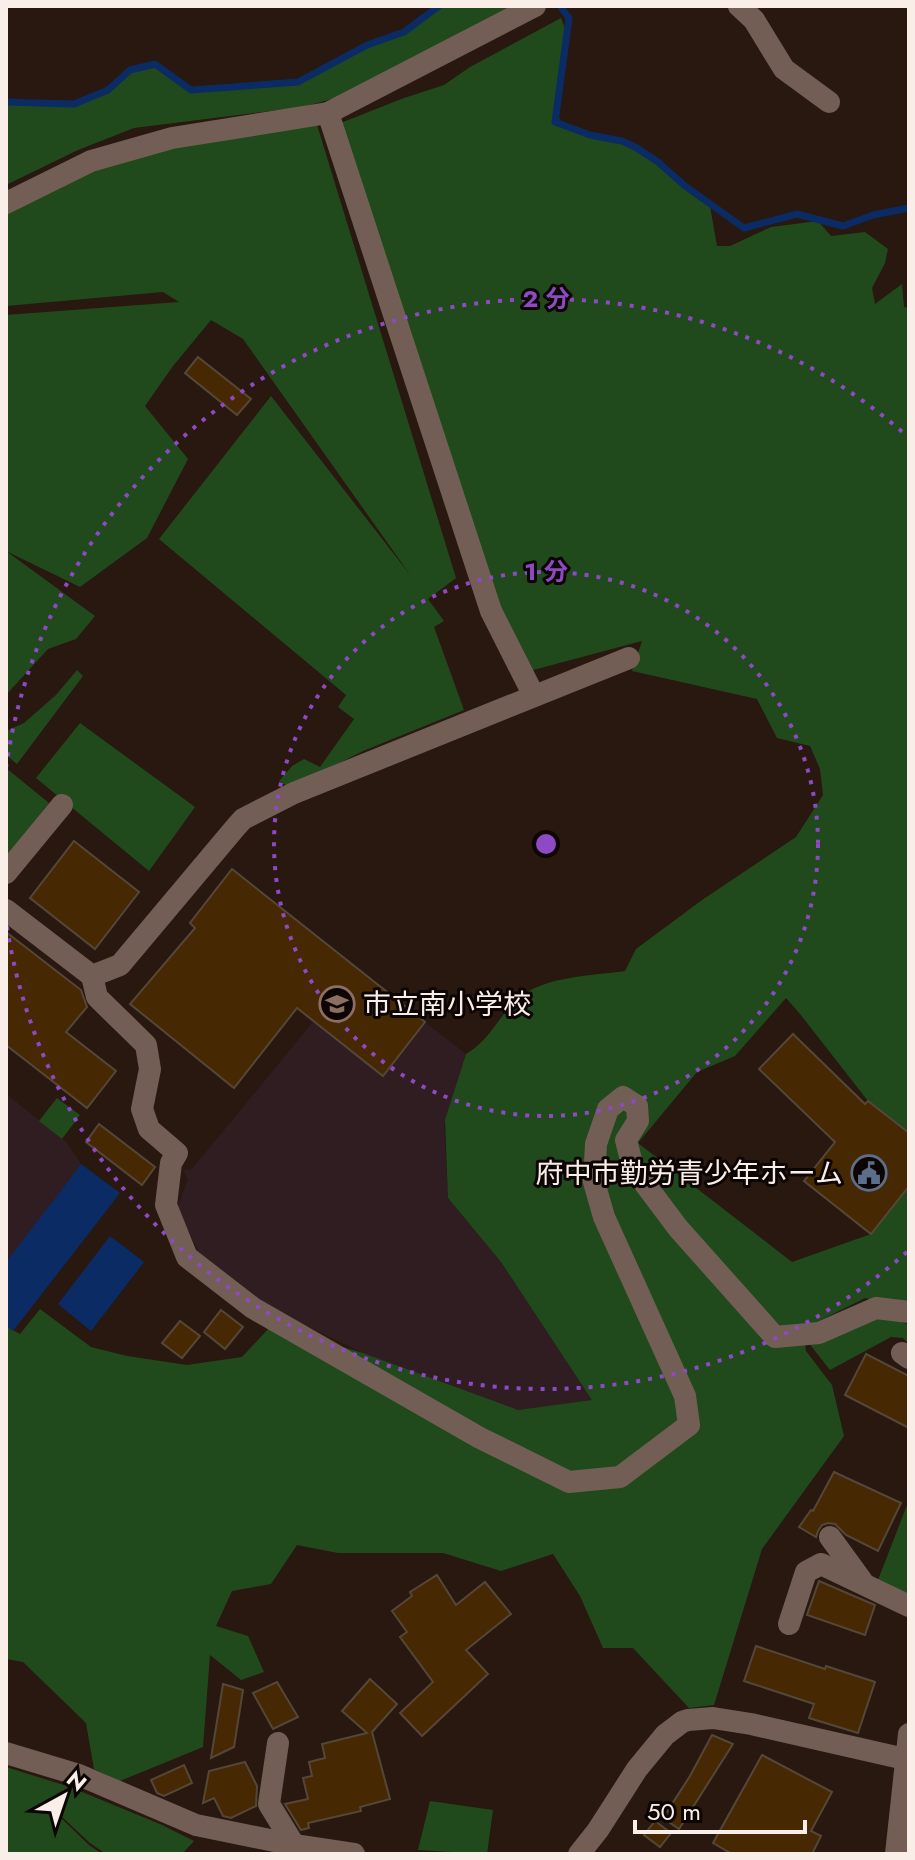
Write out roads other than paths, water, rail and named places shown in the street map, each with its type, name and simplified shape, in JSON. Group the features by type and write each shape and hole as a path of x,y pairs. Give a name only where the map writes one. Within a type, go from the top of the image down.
{"street":[{"path":"6,203 91,161 172,138 328,113 535,6"},
{"path":"739,6 754,20 784,69 829,102"},
{"path":"328,113 491,611 534,696"},
{"path":"92,976 120,965 243,819 294,793 629,658"},
{"path":"6,873 62,805"},
{"path":"6,910 92,976 97,997 146,1045 150,1069 142,1109 149,1129 177,1153 171,1163 166,1205 187,1257 253,1308 480,1438 569,1482 620,1477 689,1425 685,1396 604,1217 594,1182 596,1144 608,1109 623,1097 637,1106 638,1121 626,1140 633,1168 678,1228 775,1337 819,1333 876,1308 909,1312"},
{"path":"830,1537 865,1585"},
{"path":"789,1624 806,1572 821,1564 909,1606"},
{"path":"579,1854 637,1769 665,1735 688,1720 713,1718 751,1724 905,1759"},
{"path":"896,1854 909,1734"},
{"path":"278,1743 269,1804 294,1845"},
{"path":"6,1753 79,1775 196,1825 354,1854"}],"water":[{"path":"81,1164 120,1193 13,1331 6,1326 6,1262"},
{"path":"110,1236 144,1262 91,1331 58,1304"}],"waterway":[{"path":"6,102 74,104 108,90 130,70 155,64 191,90 298,82 367,45 404,32 439,6"},
{"path":"560,6 569,18 555,122 637,148 744,228 797,214 843,226 873,215 909,208"}],"place":[{"name":"市立南小学校","path":"337,1004"},
{"name":"府中市勤労青少年ホーム","path":"869,1173"}]}
